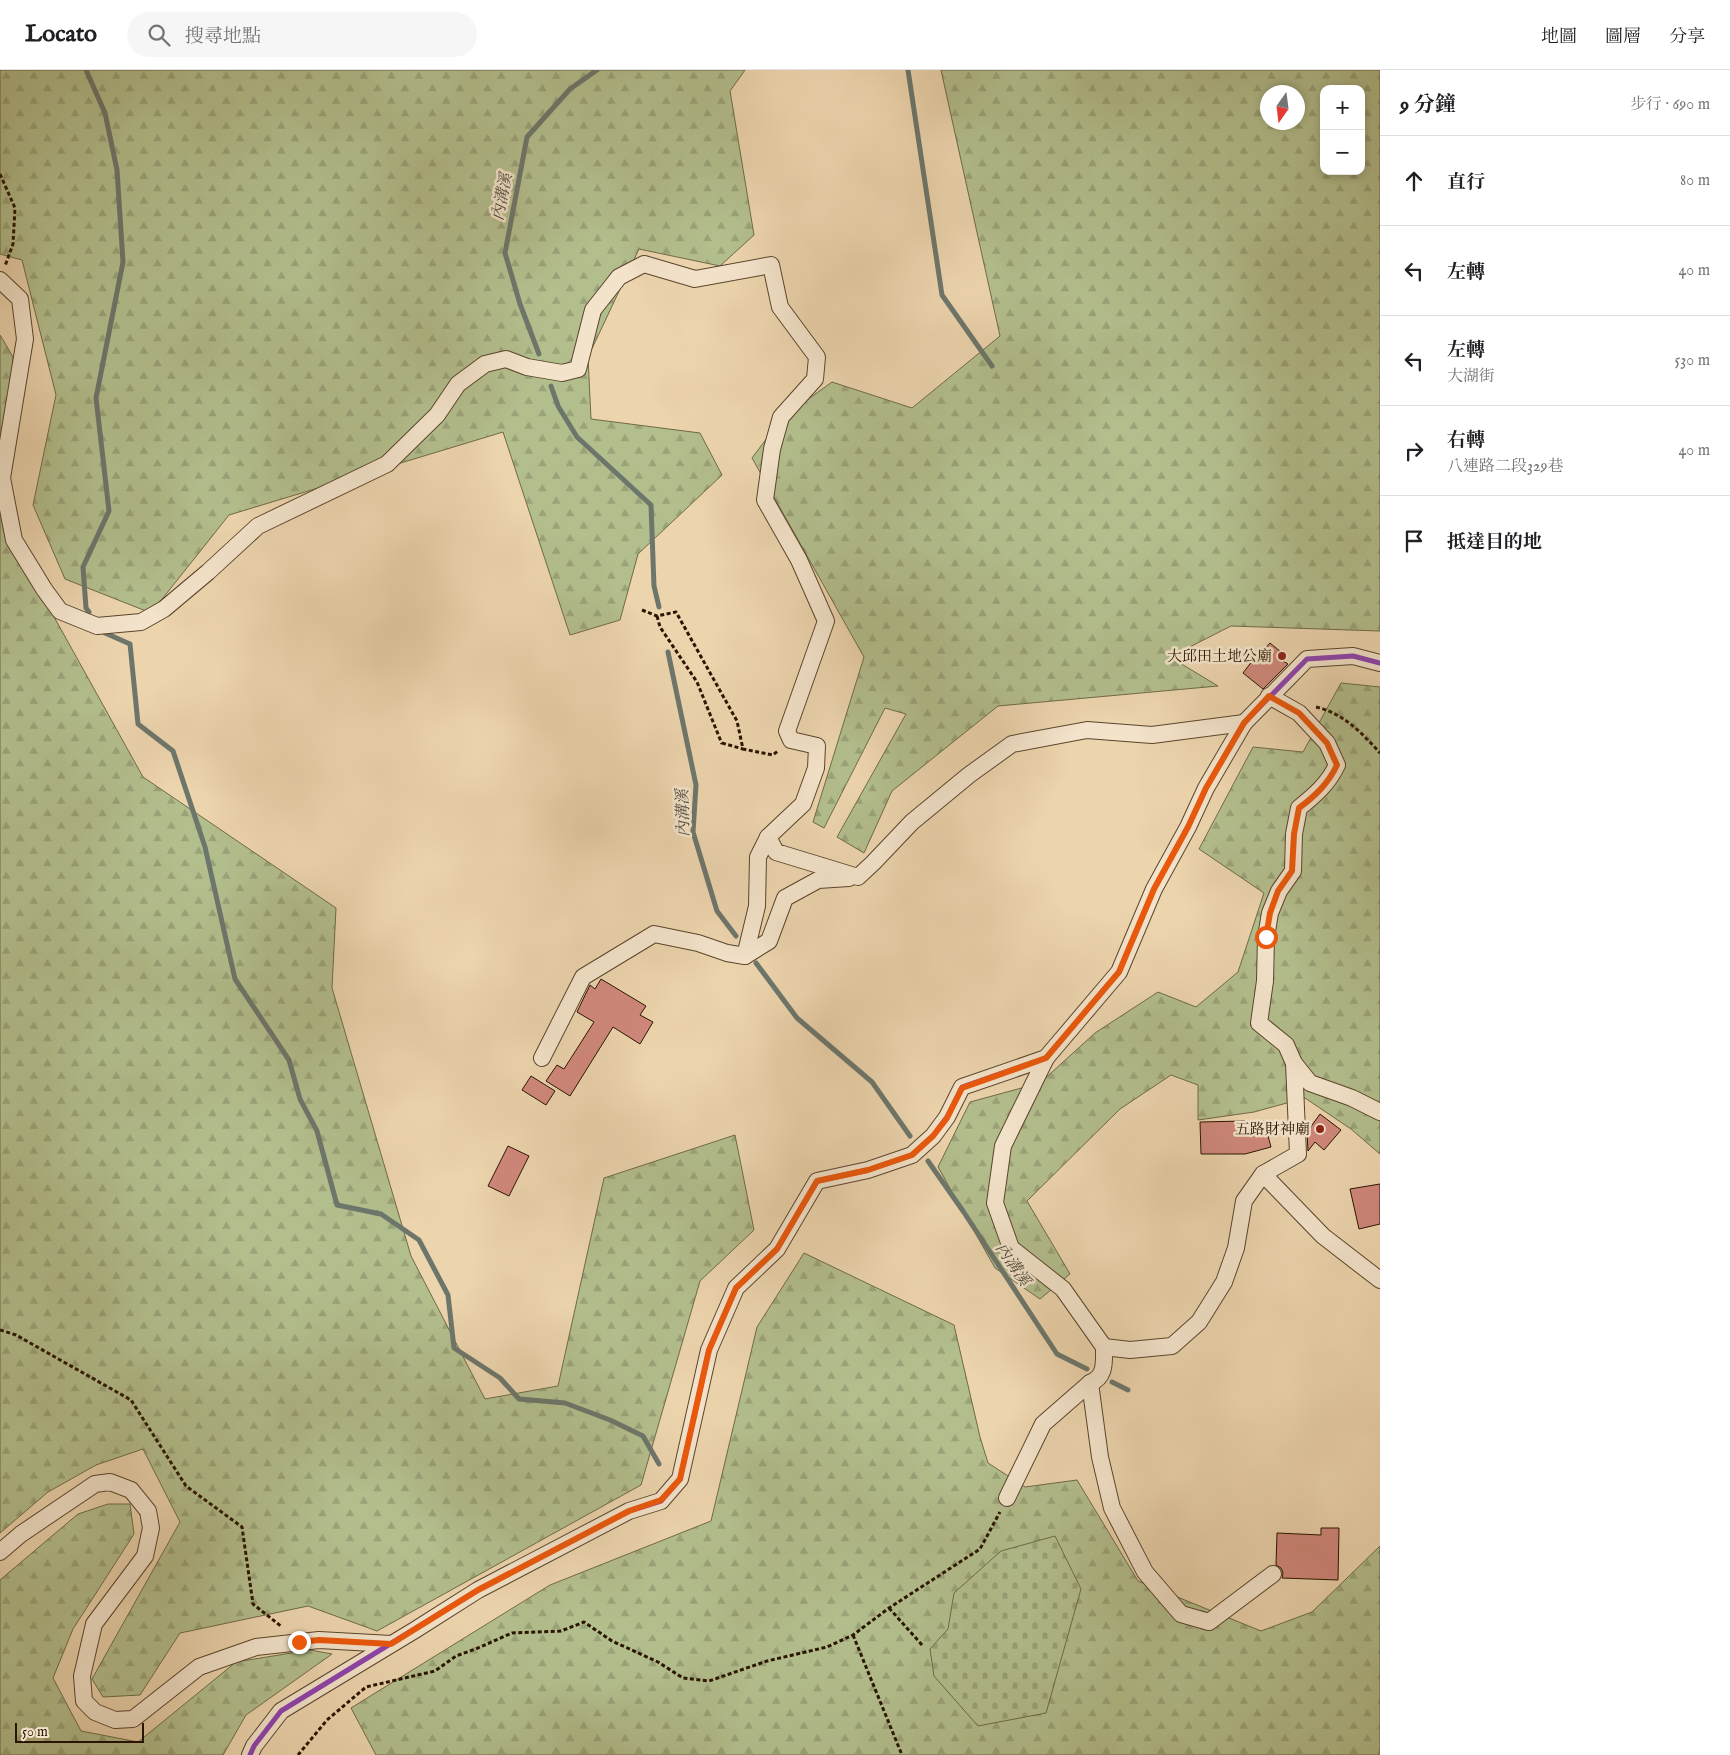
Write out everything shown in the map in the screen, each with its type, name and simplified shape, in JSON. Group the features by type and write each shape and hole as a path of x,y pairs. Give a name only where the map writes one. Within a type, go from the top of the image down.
{"street":[{"path":"2,276 20,299 25,339 2,478 14,540 44,590 60,611 97,626 141,622 164,609 258,526 387,464 437,415 458,384 485,364 506,359 527,367 562,373 578,369 593,310 619,277 644,264 695,279 771,265 780,307 817,357 815,378 781,417 772,449 765,500 799,560 826,620 787,731 791,740 817,746 816,768 803,804 768,837 758,856 757,906 745,956"},
{"path":"1007,1498 1044,1424 1090,1383 1096,1380 1104,1368 1104,1347 1063,1289 1011,1248 995,1203 1003,1146 1046,1058 1119,972 1154,889 1188,827 1206,788 1244,723 1307,659 1353,656 1380,663"},
{"path":"1269,696 1299,713 1327,743 1337,765 1332,777 1320,792 1299,808 1294,834 1292,871 1278,891 1270,913 1266,937 1265,981 1259,1023 1286,1045 1294,1063 1310,1083 1352,1098 1380,1112"},
{"path":"542,1058 583,977 654,934 698,943 727,953 745,956 769,941 784,898 818,880 858,877 873,864 912,822 969,775 1012,744 1087,730 1152,736 1244,723"},
{"path":"768,837 776,852 858,877"},
{"path":"250,1755 254,1746 281,1711 478,1590 629,1511 661,1500 680,1479 709,1350 736,1288 777,1249 817,1181 868,1170 912,1155 933,1136 947,1118 962,1088 1046,1058"},
{"path":"1104,1347 1130,1350 1172,1346 1200,1322 1224,1282 1236,1248 1244,1201 1262,1174 1298,1154 1294,1063"},
{"path":"1262,1174 1323,1236 1380,1280"},
{"path":"1090,1383 1100,1457 1112,1508 1145,1572 1181,1614 1209,1622 1273,1574"},
{"path":"0,1552 21,1534 96,1484 110,1482 131,1490 148,1510 151,1528 145,1556 94,1624 82,1676 84,1701 95,1712 115,1720 133,1719 199,1667 256,1647 319,1640 391,1644"}],"path":[{"path":"0,174 15,208 13,244 2,276"},
{"path":"642,610 657,616 676,612 738,721 743,749"},
{"path":"657,616 660,627 697,682 721,743 773,755 791,740"},
{"path":"1313,706 1330,710 1361,732 1380,753"},
{"path":"0,1330 16,1335 131,1400 186,1486 242,1527 254,1604 299,1642"},
{"path":"298,1755 326,1720 366,1687 435,1671 456,1656 512,1633 561,1631 584,1622 612,1641 658,1662 683,1678 709,1681 767,1661 827,1647 853,1636 889,1608 980,1549 1007,1498"},
{"path":"889,1608 922,1646"},
{"path":"853,1636 902,1755"}],"green space":[{"path":"0,70 745,70 730,91 754,235 720,266 639,249 588,357 591,419 700,433 722,475 638,554 620,620 570,635 503,432 229,515 151,613 65,579 33,505 56,395 22,260 0,254"},
{"path":"941,70 1380,70 1380,631 1231,626 1170,657 1218,686 998,706 892,791 864,853 837,837 906,714 885,708 824,828 813,822 864,657 752,458 782,418 832,382 912,408 1000,336"},
{"path":"0,335 13,357 3,525 143,777 336,908 332,988 411,1256 485,1399 558,1386 604,1178 735,1135 754,1230 700,1281 641,1485 377,1631 308,1606 180,1633 140,1695 103,1697 92,1679 180,1522 143,1449 96,1465 48,1492 0,1533"},
{"path":"1341,683 1380,687 1380,1154 1351,1129 1305,1098 1254,1112 1198,1120 1198,1085 1171,1075 1120,1109 1027,1201 1070,1274 1040,1299 995,1268 938,1167 970,1102 1040,1083 1095,1033 1158,992 1196,1007 1238,972 1264,893 1199,849 1253,747 1303,752"},
{"path":"804,1253 954,1325 980,1437 988,1463 1025,1487 1077,1480 1138,1581 1261,1631 1312,1612 1380,1546 1380,1755 376,1755 351,1708 550,1585 711,1521 757,1327"},
{"path":"108,1504 130,1504 134,1534 73,1629 53,1678 81,1731 138,1742 236,1662 310,1650 332,1654 246,1715 223,1755 0,1755 0,1580 78,1514"},
{"path":"1055,1536 1081,1589 1046,1713 978,1726 934,1676 930,1649 948,1629 954,1593 1001,1551"}],"building":[{"path":"1270,643 1287,657 1283,661 1288,664 1263,689 1243,673 1259,652 1261,653"},
{"path":"601,979 646,1006 640,1015 653,1022 640,1044 613,1027 570,1096 546,1081 557,1065 564,1069 594,1022 577,1012 590,985 595,989"},
{"path":"531,1076 555,1091 546,1105 522,1090"},
{"name":"五路財神廟","path":"1320,1114 1341,1130 1324,1150 1315,1142 1308,1151 1307,1132"},
{"path":"1245,1121 1245,1126 1264,1121 1271,1147 1245,1154 1201,1154 1200,1122"},
{"path":"508,1146 529,1156 509,1196 488,1186"},
{"path":"1380,1184 1380,1224 1359,1229 1350,1189"},
{"path":"1321,1528 1339,1528 1338,1580 1282,1578 1281,1568 1276,1565 1277,1533 1321,1535"}],"waterway":[{"path":"86,70 105,113 117,170 123,262 96,398 109,511 83,567 86,608 89,612"},
{"name":"內溝溪","path":"539,354 520,304 505,253 527,137 570,89 597,70"},
{"path":"908,70 942,295 992,366"},
{"name":"內溝溪","path":"551,386 558,406 577,437 651,505 654,586 659,607"},
{"path":"105,633 130,644 138,724 173,751 205,847 235,979 289,1060 300,1099 317,1131 337,1205 381,1214 419,1240 448,1295 454,1348 500,1378 519,1399 565,1403 610,1420 643,1436 659,1464"},
{"name":"內溝溪","path":"668,652 696,785 693,832 717,911 736,936"},
{"name":"內溝溪","path":"756,963 797,1018 872,1082 910,1136"},
{"name":"內溝溪","path":"928,1161 1057,1354 1087,1369"},
{"name":"內溝溪","path":"1112,1382 1128,1390"}],"transit line":[{"path":"250,1755 254,1746 281,1711 478,1590 629,1511 661,1501 680,1479 709,1350 736,1288 777,1249 817,1181 868,1170 912,1155 933,1136 947,1117 962,1087 1046,1058 1119,972 1154,889 1188,827 1206,788 1244,723 1307,659 1353,656 1380,663"}],"place":[{"name":"大邱田土地公廟","path":"1282,656"},
{"name":"五路財神廟","path":"1320,1129"}],"route":[{"path":"299,1642 319,1640 391,1644 478,1590 629,1511 661,1500 680,1479 709,1350 736,1288 777,1249 817,1181 868,1170 912,1155 933,1136 947,1118 962,1088 1046,1058 1119,972 1154,889 1188,827 1206,788 1244,723 1269,696 1299,713 1327,743 1337,765 1332,777 1320,792 1299,808 1294,834 1292,871 1278,891 1270,913 1266,937"}]}
